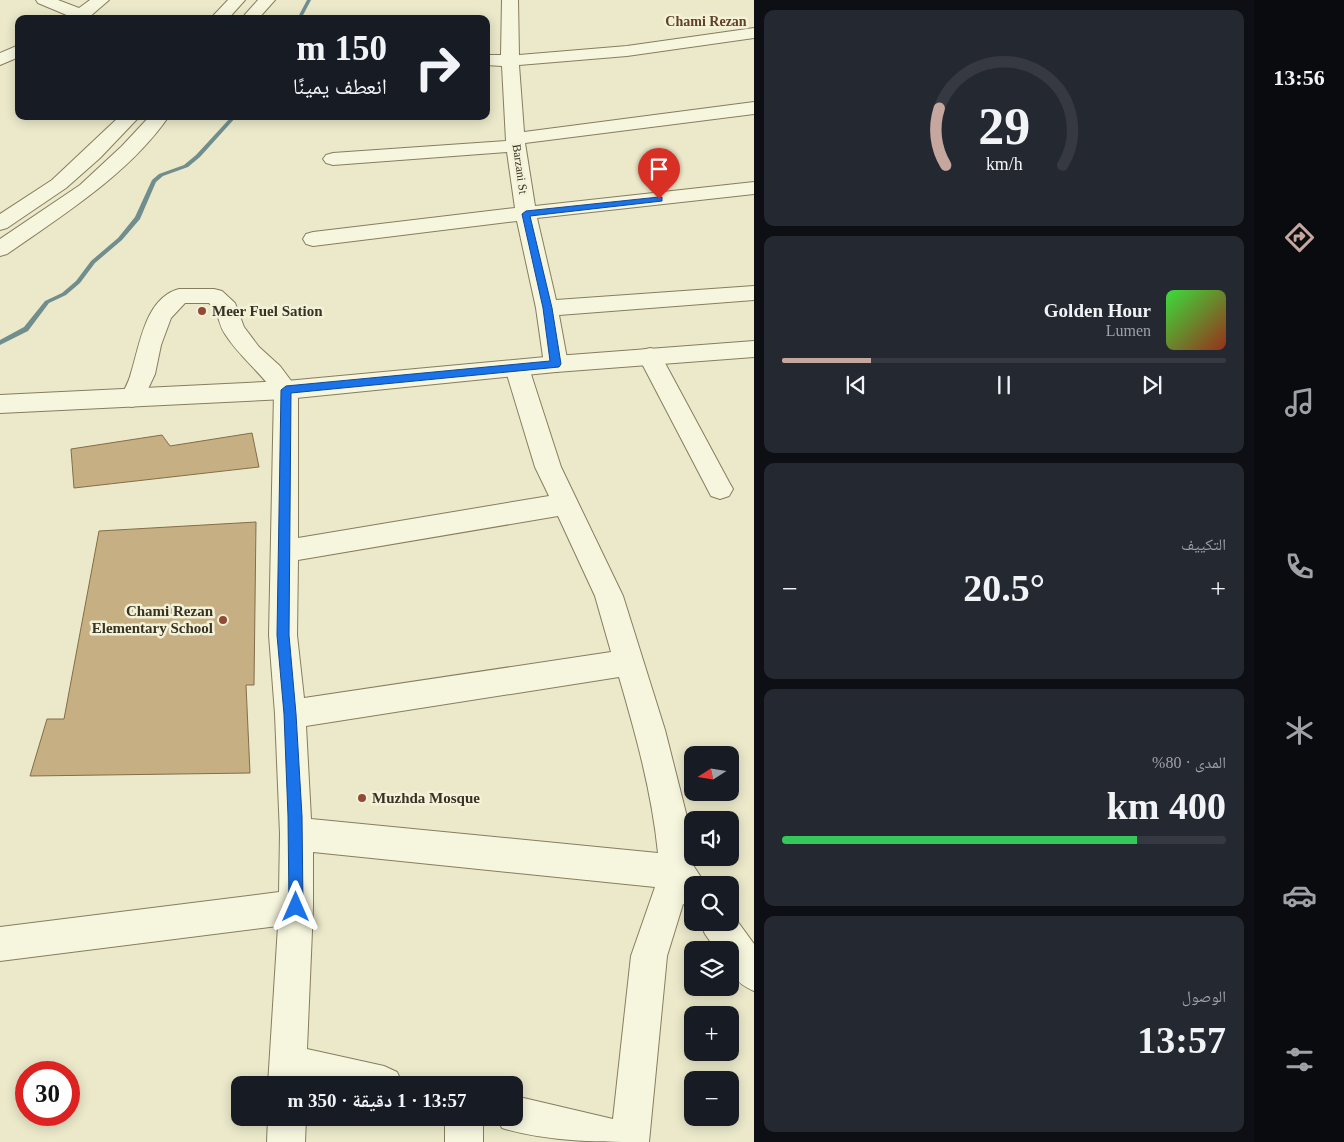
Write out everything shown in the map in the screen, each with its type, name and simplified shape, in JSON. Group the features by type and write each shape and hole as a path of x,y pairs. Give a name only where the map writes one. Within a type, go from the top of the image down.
{"street":[{"path":"44,0 74,15"},
{"path":"81,15 101,0"},
{"path":"222,15 237,0"},
{"path":"253,15 267,0"},
{"name":"Barzani St","path":"510,0 510,61 516,142 526,214 547,308 556,364"},
{"path":"490,60 510,61 627,51 747,34 754,52"},
{"path":"0,60 15,52"},
{"path":"333,159 516,142 754,108"},
{"path":"0,223 59,184 127,120"},
{"path":"0,249 87,189 129,150 156,120"},
{"path":"313,239 455,220 526,214 754,188"},
{"path":"547,308 754,293"},
{"path":"132,398 143,374 149,345 161,315 179,296 214,296 227,308 233,329 251,353 272,372 286,390 283,635 290,714 296,834 296,907 287,1074 305,1076"},
{"path":"0,404 286,390 556,364 754,349"},
{"path":"650,356 720,489"},
{"path":"517,368 548,467 609,596 650,730 684,877"},
{"path":"284,551 566,504"},
{"path":"290,714 629,662"},
{"path":"296,834 684,882"},
{"path":"523,1117 630,1142 649,956 684,884"},
{"path":"0,944 296,907"},
{"path":"724,931 754,973"},
{"path":"286,1142 287,1126"},
{"path":"464,1126 464,1142"}],"building":[{"path":"252,433 259,467 74,488 71,449 162,435 170,446"},
{"path":"256,522 254,685 246,685 250,773 30,776 47,719 64,719 99,531"}],"waterway":[{"path":"301,15 309,0"},
{"path":"0,343 26,329 47,302 64,294 78,282 93,262 120,239 138,218 154,181 161,175 186,166 198,156 231,120"}],"place":[{"name":"Meer Fuel Sation","path":"202,311"},
{"name":"Chami Rezan Elementary School","path":"223,620"},
{"name":"Muzhda Mosque","path":"362,798"}],"district":[{"name":"Chami Rezan","path":"706,21"}],"route":[{"path":"296,907 296,834 290,714 283,635 286,390 556,364 547,308 526,214 659,199"}]}
